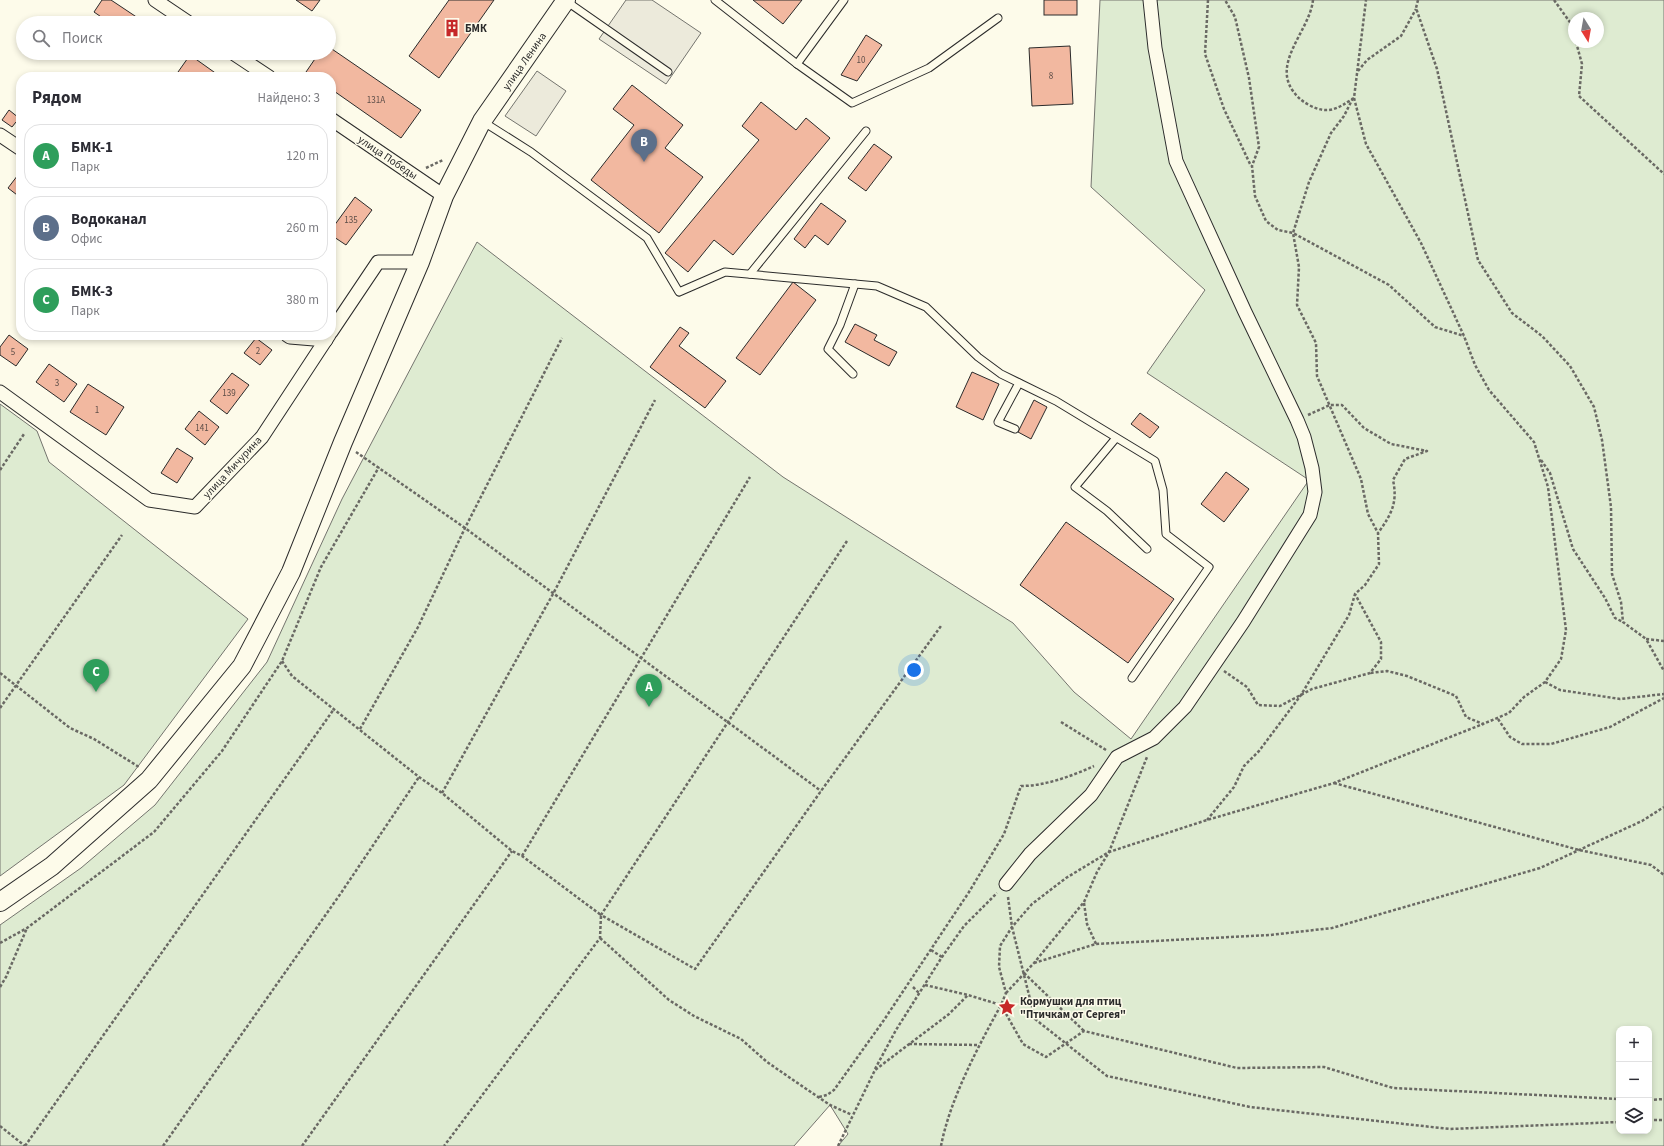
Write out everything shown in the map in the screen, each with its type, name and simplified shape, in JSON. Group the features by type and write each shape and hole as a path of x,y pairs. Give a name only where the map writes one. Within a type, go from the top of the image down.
{"main road":[{"name":"улица Ленина","path":"0,902 52,866 149,780 242,666 291,572 343,442 420,262 444,196 482,121 566,0"}],"street":[{"path":"155,0 179,16"},
{"path":"1006,884 1030,854 1091,795 1117,757 1154,738 1185,706 1243,622 1310,515 1315,492 1312,468 1304,437 1297,420 1245,312 1176,161 1155,48 1150,0"},
{"path":"244,60 262,72"},
{"name":"улица Победы","path":"336,122 444,196"},
{"path":"0,135 16,146"},
{"name":"улица Мичурина","path":"336,325 378,262 420,262"},
{"name":"улица Мичурина","path":"0,392 149,500 195,507 262,437 326,340"}],"lane":[{"path":"566,0 668,72"},
{"path":"715,0 797,64 852,103 928,68 998,18"},
{"path":"797,64 844,0"},
{"path":"482,121 531,152 647,238 679,292 725,272 877,286 926,307 978,357 1002,374 1056,401 1155,461 1163,490 1166,534 1209,567 1132,678"},
{"path":"750,274 866,131"},
{"path":"853,374 828,349 840,325 854,284"},
{"path":"1015,429 998,422 1019,383"},
{"path":"1116,438 1075,487 1107,511 1147,549"}],"path":[{"path":"1208,0 1205,54 1224,109 1252,166 1255,196 1266,221 1278,230 1293,233 1389,285 1435,326 1464,336"},
{"path":"1225,0 1235,17 1249,78 1259,147 1252,166"},
{"path":"1313,0 1312,7 1303,29 1286,64 1287,83 1301,101 1319,110 1336,110 1354,98"},
{"path":"1207,820 1234,787 1244,766 1259,751 1301,695 1349,615 1355,594 1365,585 1379,564 1378,533 1368,514 1361,479 1317,376 1316,343 1297,305 1299,267 1293,233 1309,182 1331,133 1344,116 1354,98 1366,0"},
{"path":"1358,71 1367,60 1401,36 1416,8 1418,0"},
{"path":"1554,0 1568,19"},
{"path":"1416,8 1437,69 1478,260 1512,313 1542,336 1570,366 1594,408 1602,440 1611,507 1612,574 1622,602 1623,622"},
{"path":"1578,48 1582,64 1578,96 1664,174"},
{"path":"1006,993 999,967 1000,946 1012,927 1032,904 1066,878 1109,852 1207,820 1334,783 1498,719 1509,713 1524,697 1545,682 1561,659 1566,630 1548,487 1534,442 1490,390 1475,365 1464,336 1421,243 1366,144 1354,98"},
{"path":"360,729 418,627 465,528 562,338"},
{"path":"442,793 553,594 655,400"},
{"path":"1297,420 1330,405 1342,405 1364,428 1390,444 1427,451 1405,459 1394,480 1396,492 1391,516 1378,533"},
{"path":"0,470 24,434"},
{"path":"343,442 465,528 728,724 821,791"},
{"path":"1539,458 1550,473 1573,549 1605,598 1615,618 1646,639 1664,671"},
{"path":"522,856 750,477"},
{"path":"0,708 122,535"},
{"path":"444,1146 600,938 601,916 847,541"},
{"path":"1355,594 1381,642 1381,659 1370,673"},
{"path":"282,661 292,676 360,729 419,778 442,793 512,851 522,856 601,916 695,969 821,791 942,626"},
{"path":"1646,639 1664,641"},
{"path":"1214,664 1247,687 1258,705 1280,706 1312,690 1370,673 1387,671 1407,676 1456,696 1466,718 1483,724"},
{"path":"0,673 70,728 94,739 138,766 149,780"},
{"path":"1545,682 1560,690 1620,699 1664,694"},
{"path":"1498,719 1510,737 1522,744 1551,744 1610,727 1664,698"},
{"path":"0,1126 25,1146 334,709"},
{"path":"1061,722 1117,757"},
{"path":"941,1146 945,1125 979,1045 1006,993 1023,973 1034,963 1084,902 1097,872 1109,852 1154,738"},
{"path":"819,1098 827,1096 834,1090 931,950 969,892 1004,834 1021,786 1033,786 1079,773 1117,757"},
{"path":"163,1146 337,900 419,778"},
{"path":"1334,783 1579,850 1651,866 1664,875"},
{"path":"1034,963 1096,944 1270,935 1332,928 1540,868 1642,821 1664,808"},
{"path":"302,1146 512,851"},
{"path":"1006,884 1012,927 1035,1019 1107,1076 1250,1107 1450,1129 1616,1122"},
{"path":"838,1146 852,1115 896,1030 942,957 964,926 1006,884"},
{"path":"1084,902 1087,924 1096,944"},
{"path":"0,987 6,977 27,928"},
{"path":"600,938 669,1000 694,1016 742,1039 767,1062 819,1098 852,1115"},
{"path":"931,950 942,957"},
{"path":"1023,973 1084,1031 1237,1068 1324,1067 1393,1088 1616,1099"},
{"path":"925,985 968,995 1001,1005 1023,1044 1046,1057 1084,1031"},
{"path":"913,987 919,993"},
{"path":"875,1070 949,1014 968,995"},
{"path":"909,1044 979,1045"},
{"path":"1652,1100 1664,1099"},
{"path":"1652,1120 1664,1120"}],"green space":[{"path":"1100,0 1664,0 1664,1146 838,1146 848,1134 830,1105 794,1146 0,1146 0,925 81,868 155,805 267,662 342,499 477,242 783,477 1013,623 1074,692 1131,739 1309,480 1147,373 1205,290 1091,187"},
{"path":"0,404 37,431 49,462 248,619 124,785 0,876"}],"shaded area":[{"path":"626,0 652,0 701,33 666,84 599,39"},
{"path":"537,71 566,91 536,136 505,116"}],"building":[{"path":"102,0 111,0 135,16 100,16 94,12"},
{"path":"296,0 320,0 312,11"},
{"name":"БМК","path":"449,0 494,0 439,78 409,56"},
{"path":"753,0 802,0 783,24"},
{"path":"1044,0 1077,0 1077,15 1044,15"},
{"path":"866,35 882,45 857,81 841,75"},
{"path":"1070,46 1073,104 1032,106 1029,48"},
{"path":"336,52 421,110 401,138 336,92 336,72 306,72 314,60 336,60"},
{"path":"186,60 197,60 214,72 178,72"},
{"path":"632,85 683,125 665,148 703,177 659,233 591,180 634,125 613,109"},
{"path":"761,102 796,130 806,118 830,138 733,255 714,240 688,272 665,253 759,140 742,126"},
{"path":"9,110 16,116 16,122 12,127 2,120"},
{"path":"874,144 892,157 866,191 848,178"},
{"path":"16,178 16,194 8,188"},
{"path":"355,197 372,210 346,245 336,238 336,223"},
{"path":"821,203 846,221 828,245 815,235 805,248 794,239"},
{"path":"793,282 816,300 760,375 736,358"},
{"path":"855,324 877,335 874,340 897,352 889,366 845,342"},
{"path":"680,327 689,333 679,346 726,381 705,408 650,367"},
{"path":"9,335 28,349 16,366 0,355 0,347"},
{"path":"254,340 259,340 272,350 260,365 244,353"},
{"path":"49,364 77,384 64,402 36,382"},
{"path":"972,372 999,384 983,420 956,407"},
{"path":"232,373 249,385 227,414 210,401"},
{"path":"88,384 124,407 106,435 70,412"},
{"path":"1034,400 1047,407 1031,439 1018,432"},
{"path":"199,411 219,427 205,445 185,429"},
{"path":"1140,413 1159,427 1150,438 1131,424"},
{"path":"177,448 193,458 177,483 161,473"},
{"path":"1226,472 1249,489 1224,522 1201,504"},
{"path":"1066,522 1174,599 1128,663 1020,585"}],"place":[{"name":"БМК","path":"452,28"},
{"name":"Водоканал","path":"644,162"},
{"name":"БМК-3","path":"96,692"},
{"name":"БМК-1","path":"649,707"},
{"name":"Кормушки для птиц \"Птичкам от Сергея\"","path":"1007,1007"}]}
